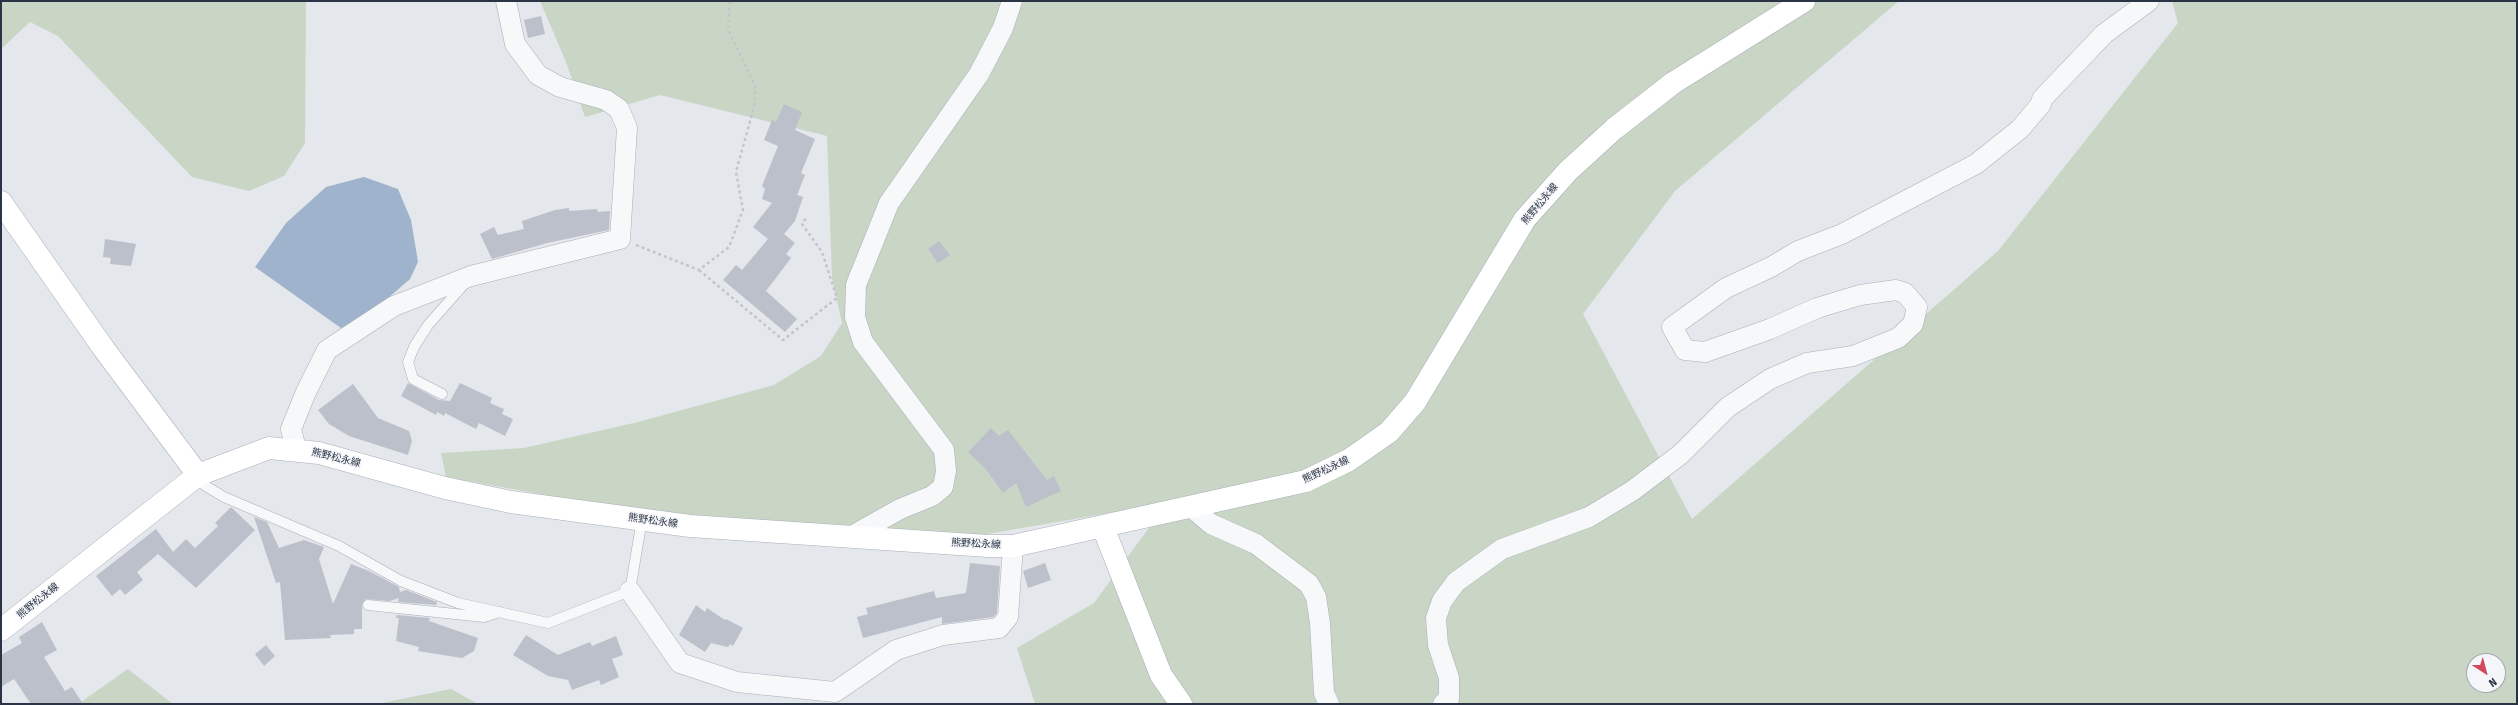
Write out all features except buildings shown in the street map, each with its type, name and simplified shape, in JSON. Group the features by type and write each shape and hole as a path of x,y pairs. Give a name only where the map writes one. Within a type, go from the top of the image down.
{"main road":[{"name":"熊野松永線","path":"1,630 198,475 269,448 296,449 319,453 445,488 511,502 690,526 1013,546 1306,480 1349,460 1389,432 1415,402 1525,219 1568,171 1614,129 1673,83 1804,1"},
{"path":"1,202 104,349 198,475"},
{"path":"1102,527 1161,675 1181,704"}],"street":[{"path":"296,449 291,429 306,392 327,350 394,306 471,276 620,239 626,128 619,109 606,100 560,87 538,74 515,44 506,1"},
{"path":"852,536 900,509 932,496 943,487 946,471 944,450 863,342 855,317 856,285 889,203 979,74 1003,28 1012,1"},
{"path":"1443,704 1450,699 1449,678 1438,645 1436,618 1442,601 1456,582 1502,549 1589,517 1632,491 1681,454 1728,407 1770,379 1807,362 1853,356 1898,338 1913,324 1917,307 1905,293 1896,290 1860,295 1817,308 1770,329 1705,352 1684,350 1672,327 1726,288 1771,267 1798,251 1842,234 1976,164 2020,129 2041,104 2042,99 2104,34 2149,1"},
{"path":"1191,507 1211,524 1256,544 1309,584 1316,597 1320,623 1324,693 1329,704"},
{"path":"630,591 680,663 737,682 832,698 896,650 943,635 999,628 1008,617 1013,546"}],"lane":[{"path":"442,394 413,379 408,362 414,347 428,325 471,276"},
{"path":"198,475 204,485 224,497 339,546 401,581 458,603 548,623 630,591 642,519"},
{"path":"368,605 484,617 500,612"}],"path":[{"path":"699,270 729,247 743,210 736,172 755,103 755,86 728,29 730,1"},
{"path":"620,239 699,270 783,340 837,298 822,252 802,224 806,218"}],"green space":[{"path":"1,1 306,1 305,143 284,176 249,191 192,177 58,36 30,22 1,49"},
{"path":"540,1 1899,1 1675,191 1583,314 1692,519 1998,251 2178,23 2172,1 2517,1 2517,704 1035,704 1017,648 1094,603 1167,503 964,538 634,511 446,477 441,453 524,448 638,422 774,385 821,356 842,323 832,278 827,136 660,95 585,117 566,62"},
{"path":"128,669 173,704 82,704 81,702"},
{"path":"451,689 478,704 377,704"}],"water":[{"path":"364,177 398,189 411,220 418,262 410,279 348,333 255,267 286,223 326,187"}]}
